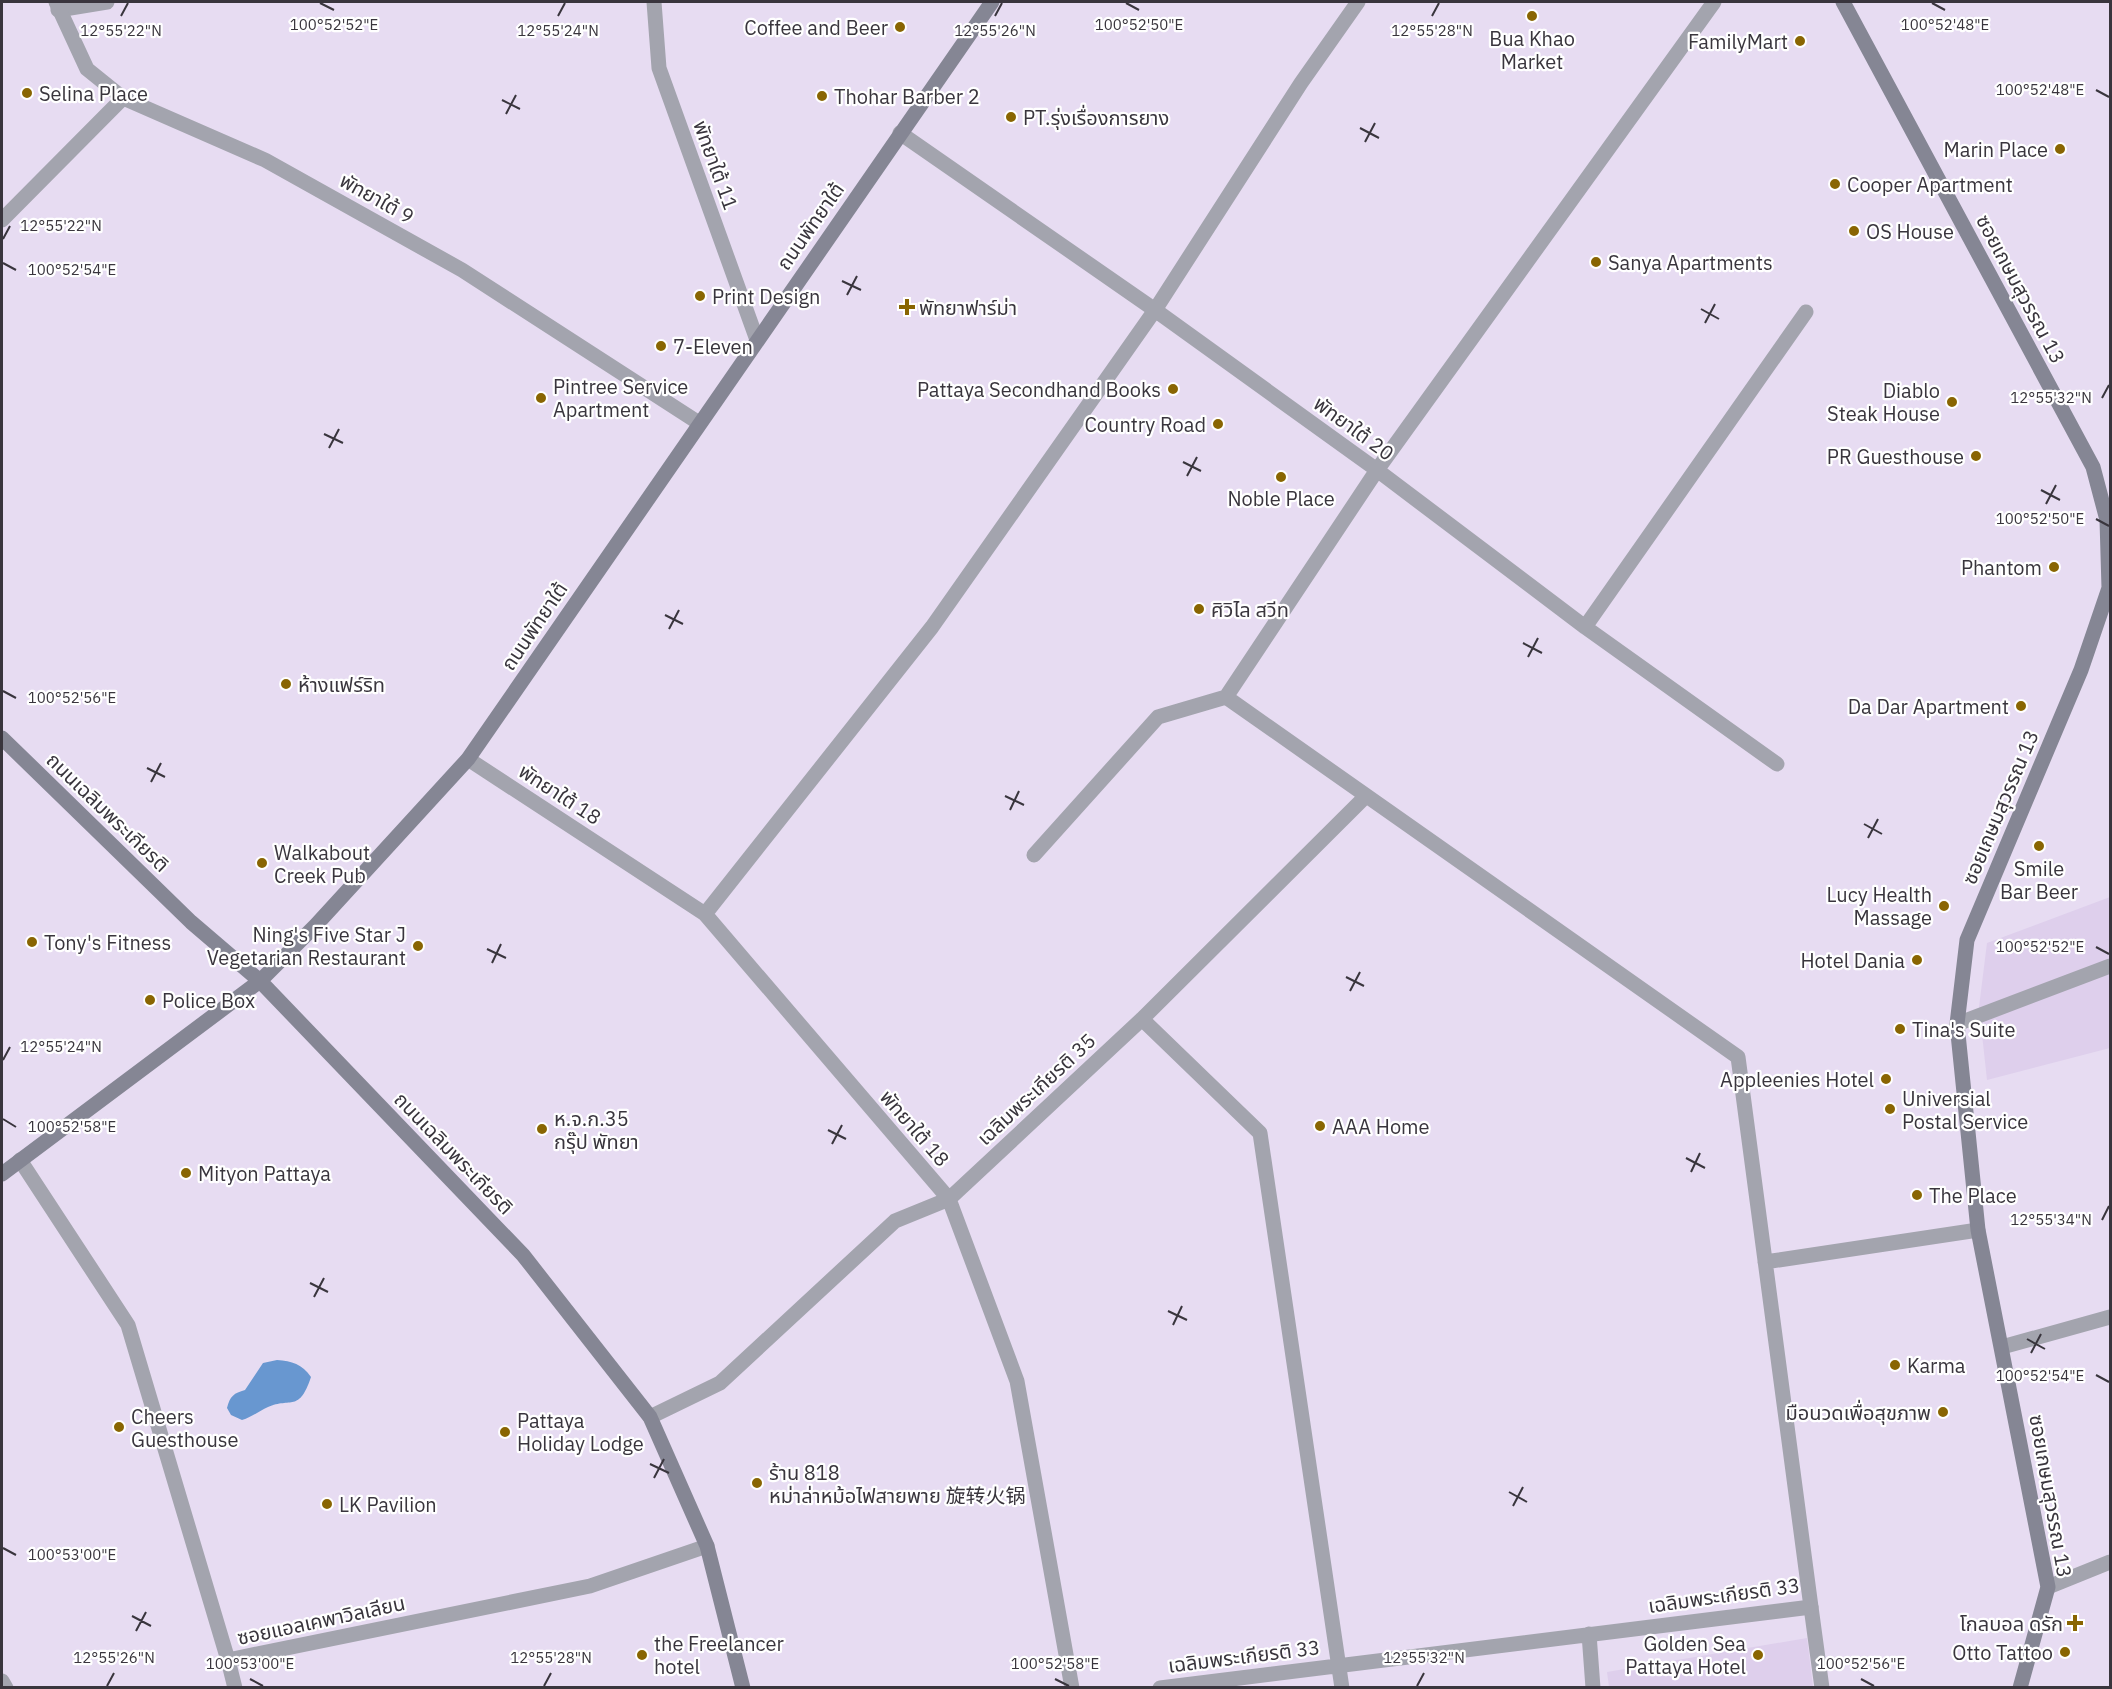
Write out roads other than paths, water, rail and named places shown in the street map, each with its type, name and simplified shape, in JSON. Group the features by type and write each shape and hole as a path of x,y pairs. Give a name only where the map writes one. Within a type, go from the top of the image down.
{"main road":[{"name":"ถนนพัทยาใต้","path":"2,1174 260,981 316,925 468,759 992,2"},
{"name":"ซอยเกษมสุวรรณ 13","path":"1843,2 2093,467 2107,520 2109,588 2081,670 1967,940 1957,1024 1978,1230 2048,1587 2019,1688"},
{"name":"ถนนเฉลิมพระเกียรติ","path":"2,738 191,922 260,981 523,1255 650,1417 707,1546 743,1688"}],"street":[{"path":"57,6 107,2"},
{"name":"พัทยาใต้ 11","path":"654,2 658,68 757,340"},
{"path":"705,914 932,627 1155,310 1301,83 1358,2"},
{"path":"1034,855 1158,717 1226,697 1377,470 1714,2"},
{"name":"พัทยาใต้ 9","path":"57,6 87,69 123,98 265,160 452,264 699,423"},
{"path":"2,220 123,98"},
{"name":"พัทยาใต้ 20","path":"900,133 1155,310 1377,470 1585,627 1777,764"},
{"path":"1585,627 1806,312"},
{"name":"เฉลิมพระเกียรติ 33","path":"1160,1688 1811,1607 1738,1057 1226,697"},
{"name":"พัทยาใต้ 18","path":"468,759 705,914 949,1199 1017,1381 1072,1688"},
{"name":"เฉลิมพระเกียรติ 35","path":"650,1417 720,1383 895,1221 949,1199 1142,1019 1366,796"},
{"path":"1957,1024 2110,966"},
{"path":"1142,1019 1260,1133 1342,1688"},
{"name":"ซอยแอลเคพาวิลเลียน","path":"20,1160 128,1325 228,1660 590,1586 707,1546"},
{"path":"1765,1262 1978,1230"},
{"path":"2002,1347 2110,1317"},
{"path":"2048,1587 2110,1562"},
{"path":"1811,1607 1822,1688"},
{"path":"1589,1634 1593,1688"},
{"path":"228,1660 234,1688"},
{"path":"2,1681 6,1688"}],"water":[{"path":"277,1360 296,1364 311,1377 307,1388 298,1400 276,1404 242,1420 231,1415 227,1408 231,1398 245,1390 263,1363"}],"place":[{"name":"Bua Khao Market","path":"1532,16"},
{"name":"Coffee and Beer","path":"900,27"},
{"name":"FamilyMart","path":"1800,41"},
{"name":"Selina Place","path":"27,93"},
{"name":"Thohar Barber 2","path":"822,96"},
{"name":"PT.รุ่งเรื่องการยาง","path":"1011,117"},
{"name":"Marin Place","path":"2060,149"},
{"name":"Cooper Apartment","path":"1835,184"},
{"name":"OS House","path":"1854,231"},
{"name":"Sanya Apartments","path":"1596,262"},
{"name":"Print Design","path":"700,296"},
{"name":"พัทยาฟาร์ม่า","path":"907,307"},
{"name":"7-Eleven","path":"661,346"},
{"name":"Pattaya Secondhand Books","path":"1173,389"},
{"name":"Pintree Service Apartment","path":"541,398"},
{"name":"Diablo Steak House","path":"1952,402"},
{"name":"Country Road","path":"1218,424"},
{"name":"PR Guesthouse","path":"1976,456"},
{"name":"Noble Place","path":"1281,477"},
{"name":"Phantom","path":"2054,567"},
{"name":"ศิวิไล สวีท","path":"1199,609"},
{"name":"ห้างแฟร์ริท","path":"286,684"},
{"name":"Da Dar Apartment","path":"2021,706"},
{"name":"Smile Bar Beer","path":"2039,846"},
{"name":"Walkabout Creek Pub","path":"262,863"},
{"name":"Lucy Health Massage","path":"1944,906"},
{"name":"Tony's Fitness","path":"32,942"},
{"name":"Ning's Five Star J Vegetarian Restaurant","path":"418,946"},
{"name":"Hotel Dania","path":"1917,960"},
{"name":"Police Box","path":"150,1000"},
{"name":"Tina's Suite","path":"1900,1029"},
{"name":"Appleenies Hotel","path":"1886,1079"},
{"name":"Universial Postal Service","path":"1890,1109"},
{"name":"AAA Home","path":"1320,1126"},
{"name":"ห.จ.ก.35 กรุ๊ป พัทยา","path":"542,1129"},
{"name":"Mityon Pattaya","path":"186,1173"},
{"name":"The Place","path":"1917,1195"},
{"name":"Karma","path":"1895,1365"},
{"name":"มือนวดเพื่อสุขภาพ","path":"1943,1412"},
{"name":"Cheers Guesthouse","path":"119,1427"},
{"name":"Pattaya Holiday Lodge","path":"505,1432"},
{"name":"ร้าน 818 หม่าล่าหม้อไฟสายพาย 旋转火锅","path":"757,1483"},
{"name":"LK Pavilion","path":"327,1504"},
{"name":"โกลบอล ดรัก","path":"2075,1623"},
{"name":"Otto Tattoo","path":"2065,1652"},
{"name":"the Freelancer hotel","path":"642,1655"},
{"name":"Golden Sea Pattaya Hotel","path":"1758,1655"}]}
